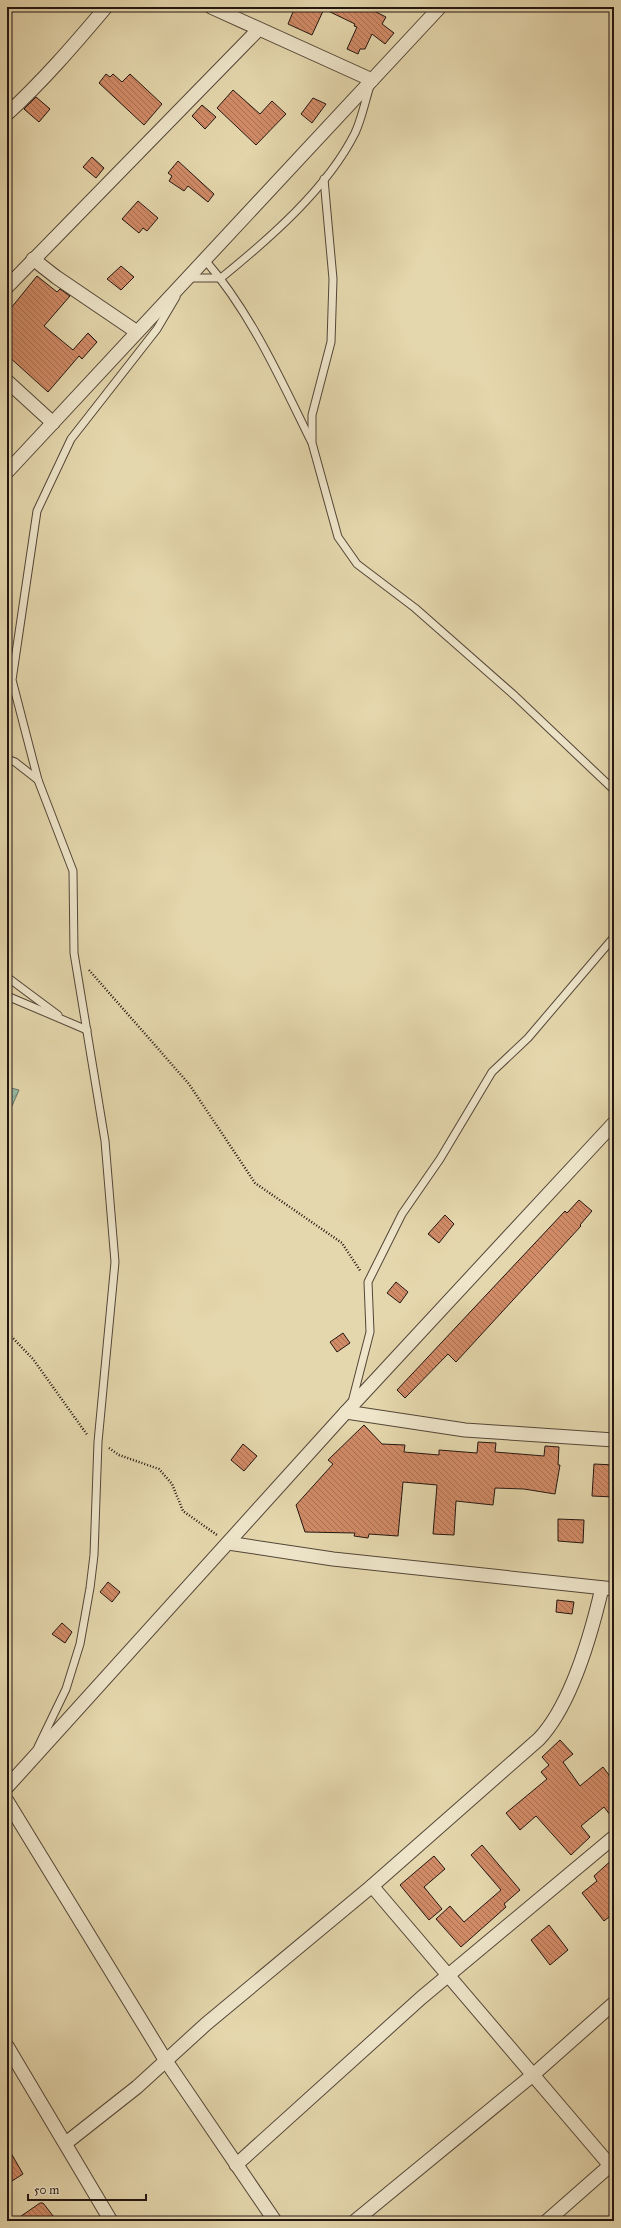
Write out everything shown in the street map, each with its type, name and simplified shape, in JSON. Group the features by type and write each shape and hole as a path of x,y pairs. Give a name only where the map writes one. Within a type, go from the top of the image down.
{"street":[{"path":"7,114 31,92 68,52 106,7"},
{"path":"211,7 258,30 372,80"},
{"path":"7,472 440,7"},
{"path":"7,287 258,30"},
{"path":"33,259 56,277 137,332"},
{"path":"7,380 53,423"},
{"path":"7,1787 30,1764 348,1410 614,1123"},
{"path":"348,1410 465,1430 614,1440"},
{"path":"66,2143 137,2087 206,2024 372,1886 464,1807 548,1728 565,1699 608,1588 348,1560 228,1543"},
{"path":"7,1802 166,2061 275,2221"},
{"path":"236,2165 421,1998 614,1837"},
{"path":"372,1886 613,2166 547,2221"},
{"path":"355,2221 534,2074 614,2003"},
{"path":"7,2046 111,2221"}],"lane":[{"path":"428,20 448,7"},
{"path":"30,1764 66,1689 80,1644 94,1555 98,1442 115,1262 105,1141 74,953 73,871 38,780 12,680 37,511 70,439 157,328 189,277 221,278 287,220 324,179 355,132 372,80"},
{"path":"312,443 312,415 331,342 333,279 324,179"},
{"path":"205,260 221,278 271,360 312,443 338,537 357,564 415,608 515,696 614,790"},
{"path":"7,759 15,762 38,780"},
{"path":"348,1410 370,1332 368,1282 402,1214 440,1159 492,1072 528,1038 614,937"},
{"path":"7,977 68,1022"},
{"path":"7,996 87,1030"}],"path":[{"path":"74,953 189,1084 255,1183 342,1243 368,1282"},
{"path":"7,1332 33,1359 88,1436 120,1454 159,1469 172,1484 183,1511 228,1543"}],"water":[{"path":"7,1087 19,1090 12,1106 7,1109"}],"building":[{"path":"295,7 366,7 386,17 382,24 394,33 385,44 372,34 365,49 360,49 358,54 347,49 357,27 354,26 355,24 324,9 312,35 288,24"},
{"path":"106,74 110,77 113,74 122,82 130,74 162,104 144,125 99,83"},
{"path":"233,90 260,114 272,101 286,114 256,145 217,108"},
{"path":"36,97 50,109 39,122 24,109"},
{"path":"313,98 326,104 312,123 301,114"},
{"path":"202,105 216,117 205,129 192,116"},
{"path":"92,157 104,168 96,178 83,167"},
{"path":"178,161 214,194 208,202 188,186 184,191 169,181 172,176 168,173"},
{"path":"138,201 158,218 147,231 143,228 139,233 122,219"},
{"path":"121,266 134,277 121,290 107,279"},
{"path":"37,276 57,292 60,289 70,296 44,326 73,350 88,333 97,342 82,359 79,356 48,392 7,355 7,313"},
{"path":"579,1200 592,1211 580,1225 581,1226 456,1362 448,1354 405,1398 397,1390 565,1211 567,1213"},
{"path":"445,1215 454,1224 439,1243 428,1234"},
{"path":"396,1282 408,1292 400,1303 387,1293"},
{"path":"343,1333 350,1343 337,1352 330,1342"},
{"path":"364,1425 382,1444 405,1445 404,1452 439,1455 439,1450 477,1453 478,1442 496,1443 495,1452 544,1456 545,1446 559,1447 558,1465 560,1465 555,1494 524,1489 495,1488 493,1505 456,1501 454,1535 433,1534 437,1485 403,1482 398,1536 369,1534 368,1538 354,1536 355,1533 305,1532 296,1505 333,1464 328,1460"},
{"path":"243,1444 257,1456 244,1471 231,1460"},
{"path":"594,1464 614,1465 614,1497 592,1496"},
{"path":"558,1519 584,1520 583,1543 558,1541"},
{"path":"108,1582 120,1592 112,1602 100,1592"},
{"path":"557,1600 574,1602 572,1614 556,1612"},
{"path":"62,1623 72,1632 65,1643 52,1634"},
{"path":"560,1740 573,1754 563,1762 580,1786 603,1767 614,1782 614,1820 604,1807 581,1826 590,1837 571,1855 536,1816 520,1830 506,1813 547,1779 541,1772 549,1765 542,1757"},
{"path":"482,1845 520,1890 504,1904 506,1907 461,1947 436,1919 450,1906 464,1922 501,1890 471,1855"},
{"path":"434,1856 445,1869 424,1887 442,1909 429,1920 400,1885"},
{"path":"614,1858 614,1913 604,1921 582,1893 597,1881 594,1876"},
{"path":"549,1925 568,1950 550,1965 531,1940"},
{"path":"7,2146 23,2174 12,2181 7,2172"},
{"path":"40,2203 43,2203 57,2221 14,2221"}]}
